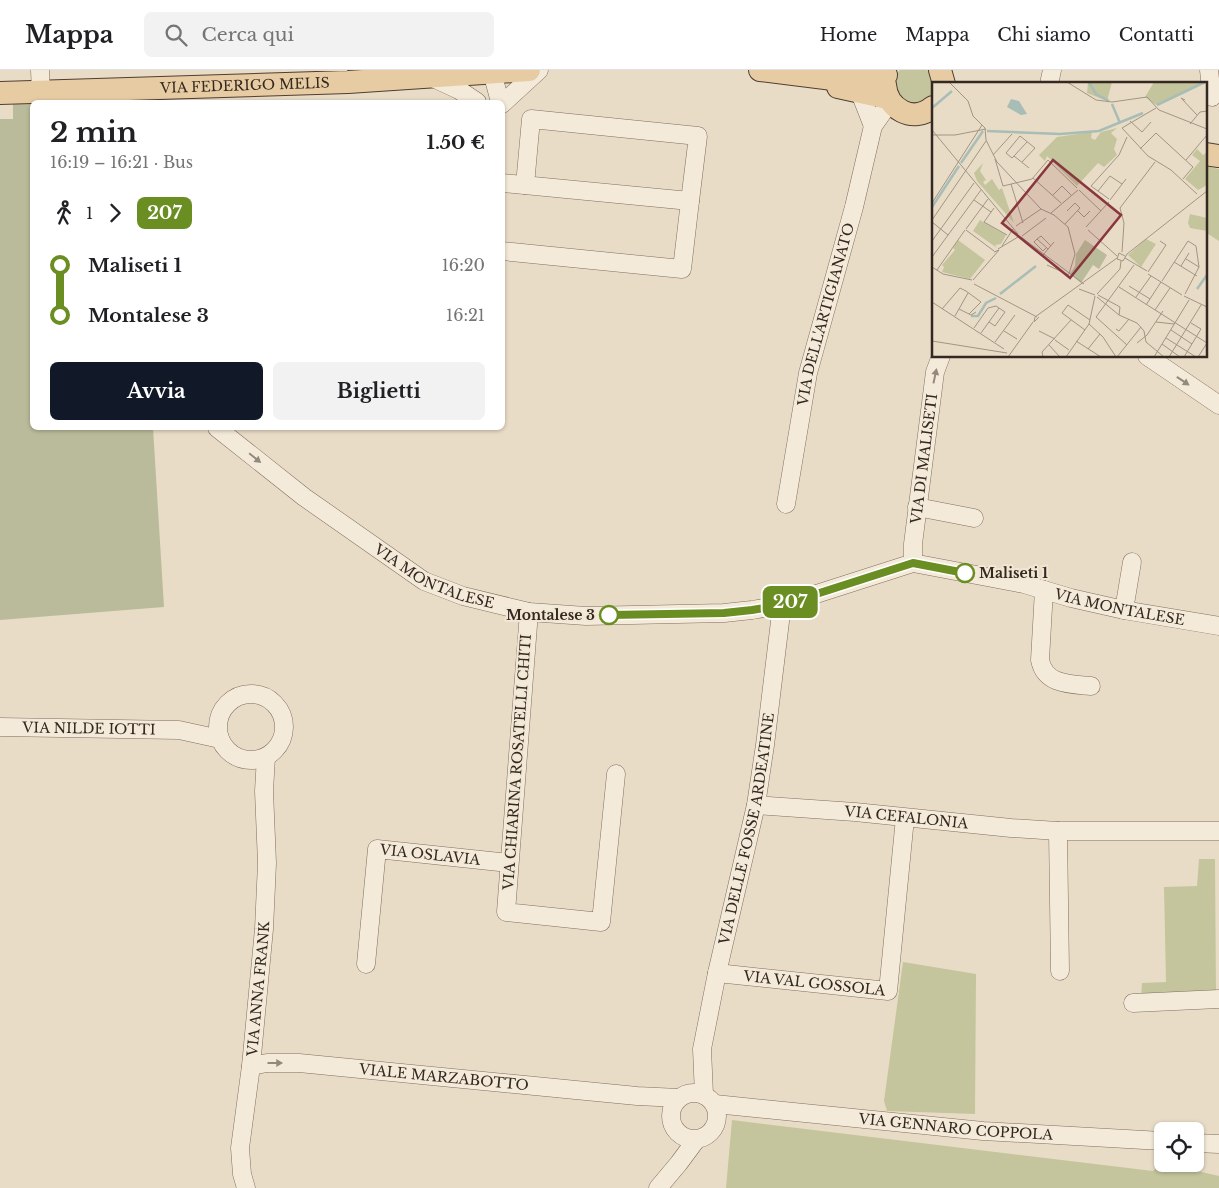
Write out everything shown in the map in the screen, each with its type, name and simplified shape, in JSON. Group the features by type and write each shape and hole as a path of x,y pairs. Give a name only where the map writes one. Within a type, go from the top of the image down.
{"main road":[{"name":"VIA FEDERIGO MELIS","path":"47,96 348,82 529,70"},
{"path":"769,71 841,80 854,80 888,72 885,90 911,109"},
{"path":"769,71 816,84 860,93 911,109"},
{"path":"0,93 47,96"},
{"path":"1206,154 1219,156"}],"street":[{"path":"40,70 47,96"},
{"path":"504,100 539,70"},
{"path":"1209,70 1212,97"},
{"path":"487,100 492,72"},
{"path":"492,72 500,100"},
{"path":"431,76 460,90 474,100"},
{"path":"860,93 873,126"},
{"name":"VIA DELL'ARTIGIANATO","path":"786,504 808,373 851,216 873,126 911,109"},
{"path":"505,251 682,270 698,136 531,119 525,185"},
{"path":"505,183 690,201"},
{"name":"VIA DI MALISETI","path":"913,563 917,507 935,372 941,358"},
{"path":"1150,358 1219,405"},
{"name":"VIA MONTALESE","path":"220,430 304,497 424,581 463,596 529,612 586,616 724,613 782,605 913,563 1024,584 1124,610 1219,626"},
{"path":"917,507 974,518"},
{"path":"1124,610 1132,562"},
{"path":"1044,590 1040,660 1042,670 1053,680 1067,684 1091,686"},
{"name":"VIA DELLE FOSSE ARDEATINE","path":"682,1096 702,1050 717,973 756,805 782,605"},
{"name":"VIA CHIARINA ROSATELLI CHITI","path":"529,612 506,912 601,922 616,774"},
{"path":"244,760 256,760 266,757 281,742 284,731 282,715 273,702 264,696 242,695 232,700 224,707 219,717 218,728 220,739 230,752 244,760 264,791"},
{"path":"179,730 219,717"},
{"name":"VIA NILDE IOTTI","path":"0,727 179,730"},
{"path":"179,730 220,739"},
{"name":"VIA ANNA FRANK","path":"247,1187 242,1174 240,1148 251,1066 264,929 268,863 264,791 266,757"},
{"name":"VIA CEFALONIA","path":"756,805 855,812 1058,831 1219,831"},
{"name":"VIA VAL GOSSOLA","path":"717,973 888,991 905,818"},
{"path":"1058,831 1060,971"},
{"name":"VIA OSLAVIA","path":"366,964 377,849 509,863"},
{"path":"1133,1003 1219,1000"},
{"name":"VIA DELLE FOSSE ARDEATINE","path":"702,1050 712,1106"},
{"name":"VIALE MARZABOTTO","path":"251,1066 267,1063 299,1063 637,1096 682,1096"},
{"path":"637,1096 659,1112 674,1129 686,1139 696,1140 712,1132 712,1106 696,1093 682,1096 675,1102 671,1114 674,1129 672,1154 662,1184"},
{"name":"VIA GENNARO COPPOLA","path":"712,1106 750,1107 983,1131 1154,1141"},
{"path":"662,1184 696,1140"},
{"path":"1204,1143 1219,1144"}],"green space":[{"path":"900,70 927,70 930,73 932,88 930,100 906,107 892,85"},
{"path":"13,104 30,104 30,430 153,430 164,607 0,620 0,119 13,119"},
{"path":"1206,166 1219,169 1219,241 1206,233"},
{"path":"1199,859 1215,859 1216,995 1141,999 1142,983 1166,982 1164,887 1197,886"},
{"path":"903,962 976,974 975,1114 887,1111 884,1101"},
{"path":"732,1120 1154,1170 1154,1172 1201,1172 1219,1176 1219,1188 726,1188"}],"bus line":[{"name":"207","path":"609,615 724,613 782,605 913,563 965,573"}],"place":[{"name":"Maliseti 1","path":"965,573"},
{"name":"Montalese 3","path":"609,615"}]}
